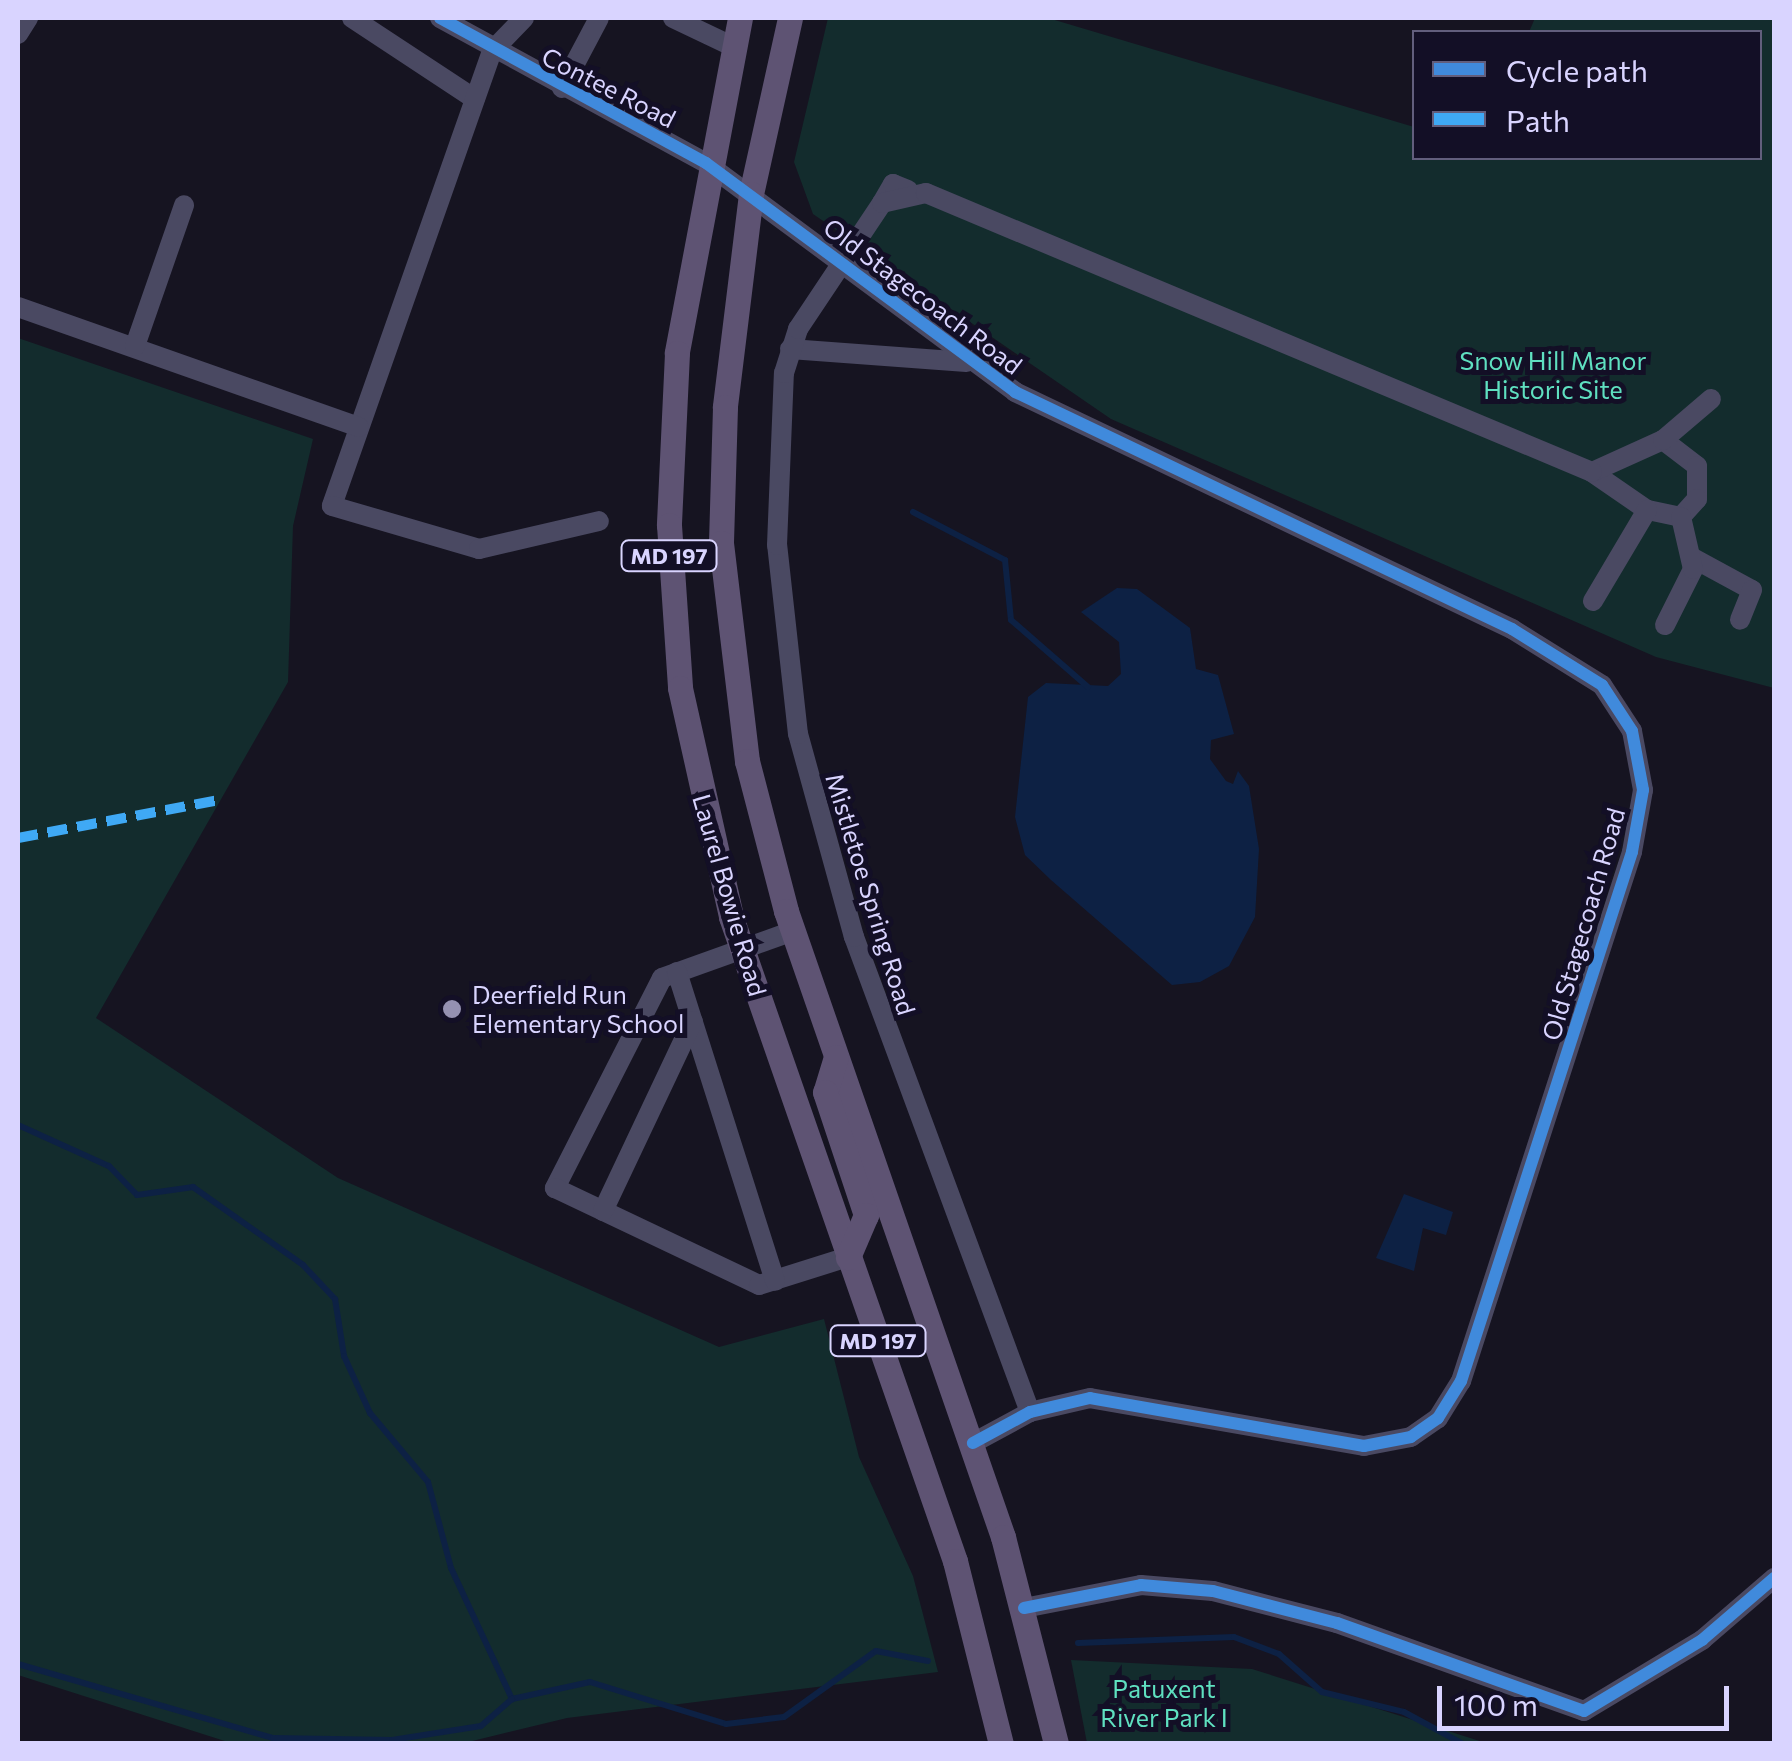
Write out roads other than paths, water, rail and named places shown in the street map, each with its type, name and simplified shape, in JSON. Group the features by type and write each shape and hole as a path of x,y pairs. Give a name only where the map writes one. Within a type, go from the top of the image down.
{"main road":[{"name":"Laurel Bowie Road","path":"740,18 706,163 677,352 671,598 708,835 740,944 956,1561 1001,1744"},
{"name":"Laurel Bowie Road","path":"790,18 751,194 728,368 721,543 747,761 793,930 973,1442 1024,1608 1056,1744"},
{"path":"836,1056 824,1092 866,1214 848,1257"}],"street":[{"path":"18,34 28,18"},
{"path":"352,18 475,98"},
{"name":"Contee Road","path":"440,18 492,52 706,163"},
{"path":"524,18 492,52 332,506 386,528 479,549 599,521"},
{"path":"562,88 599,18"},
{"path":"674,18 734,46"},
{"name":"Old Stagecoach Road","path":"706,163 969,362 1588,675 1626,716 1643,790 1565,1063 1461,1381 1438,1418 1398,1441 1364,1446 1113,1398 1030,1412 973,1442"},
{"name":"Mistletoe Spring Road","path":"1030,1412 854,936 808,780 777,545 790,349 839,262 882,203 905,200 908,190 1592,472"},
{"path":"134,346 184,205"},
{"path":"18,308 359,427"},
{"path":"790,349 969,362"},
{"path":"1592,472 1663,440 1711,399"},
{"path":"1663,440 1696,466 1697,499 1681,517"},
{"path":"1592,472 1648,510 1681,517"},
{"path":"1593,601 1648,510"},
{"path":"1665,625 1693,558 1681,517"},
{"path":"1693,558 1752,590 1740,620"},
{"path":"793,930 740,944 662,978 555,1188 759,1284 848,1257"},
{"path":"677,972 775,1281"},
{"path":"603,1210 692,1021"},
{"path":"1024,1608 1141,1585 1212,1591 1337,1623 1584,1711 1702,1640 1774,1578"}],"water":[{"path":"1117,588 1137,589 1190,628 1196,669 1218,675 1234,734 1211,740 1210,759 1226,781 1233,784 1238,771 1249,786 1259,849 1255,917 1229,966 1200,982 1172,985 1051,880 1025,855 1015,817 1028,697 1046,683 1108,686 1121,674 1119,642 1081,612"},
{"path":"1404,1194 1453,1212 1446,1235 1423,1228 1414,1271 1376,1258"}],"waterway":[{"path":"913,512 1005,560 1011,620 1088,687"},
{"path":"18,1125 109,1166 137,1195 193,1187 303,1265 335,1299 344,1356 370,1413 428,1482 451,1568 512,1699 590,1682 726,1724 784,1717 876,1651 928,1661"},
{"path":"1078,1643 1234,1637 1279,1654 1322,1692 1404,1712 1463,1744"},
{"path":"18,1664 273,1738 392,1740 481,1726 512,1699"}],"place":[{"name":"Deerfield Run Elementary School","path":"452,1009"}],"park label":[{"name":"Snow Hill Manor Historic Site","path":"1553,376"},
{"name":"Patuxent River Park I","path":"1164,1704"}]}
